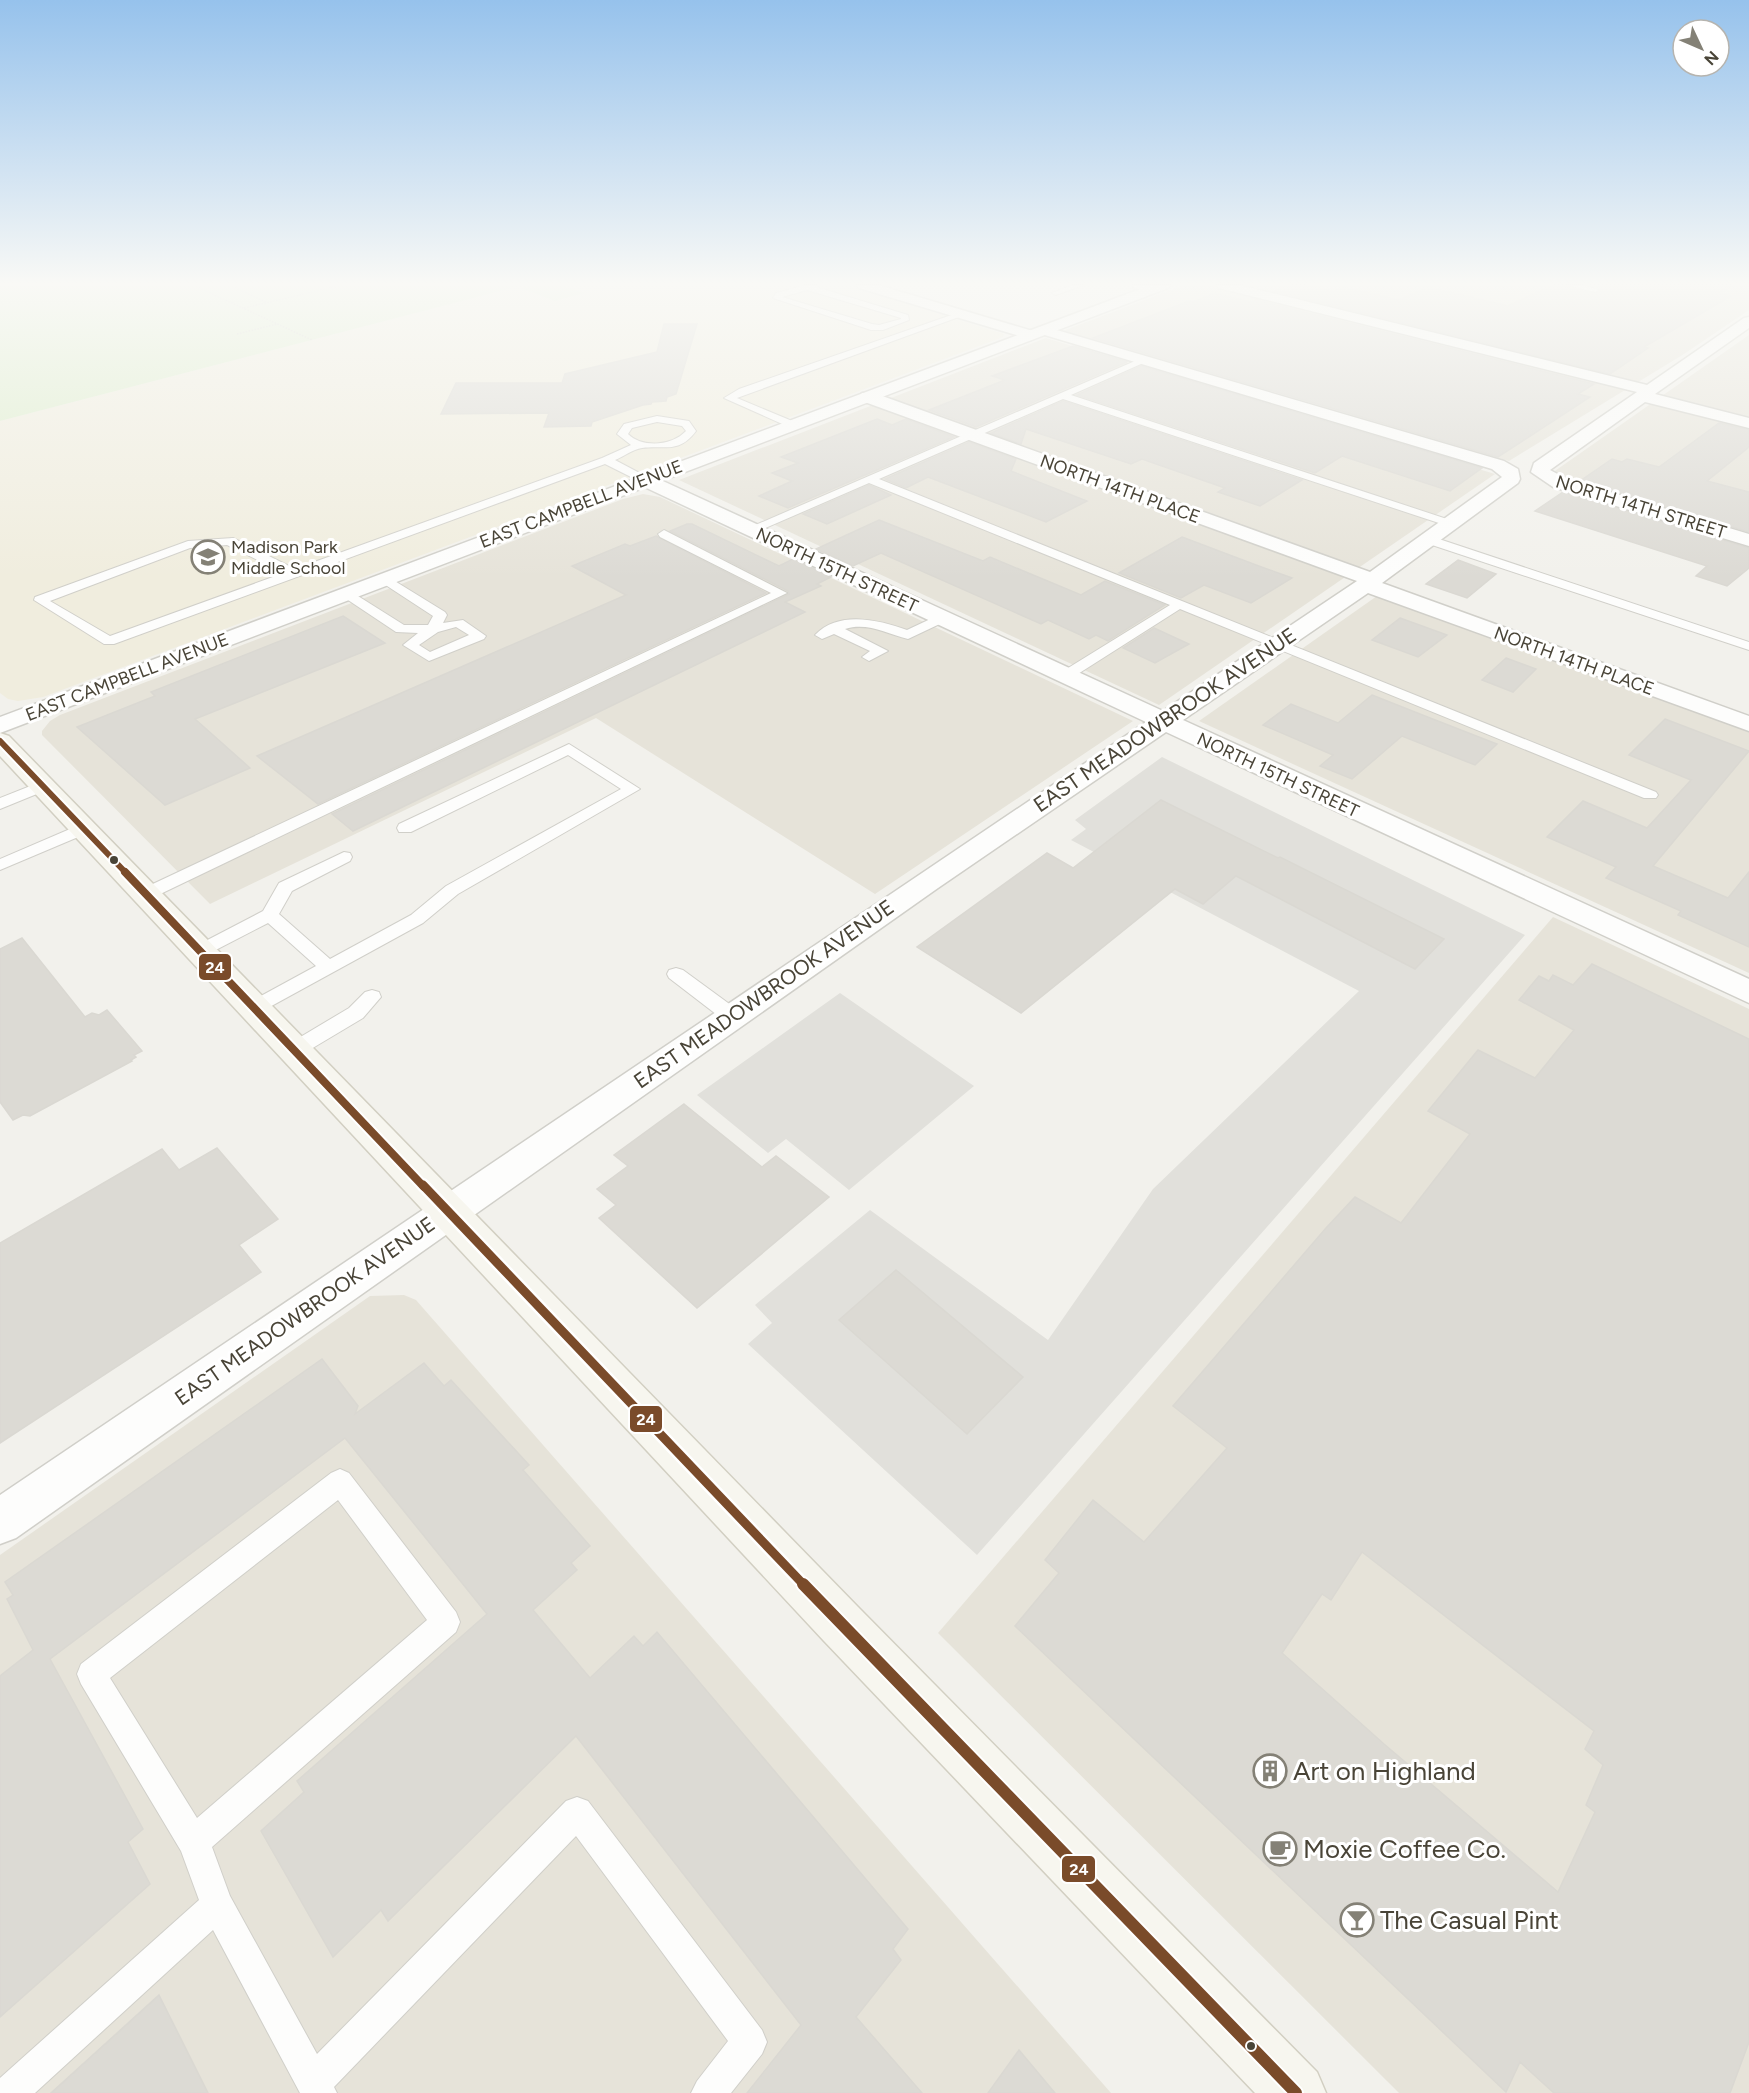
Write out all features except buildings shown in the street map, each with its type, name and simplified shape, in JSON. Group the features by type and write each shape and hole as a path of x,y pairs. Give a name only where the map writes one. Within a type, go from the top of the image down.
{"main road":[{"path":"0,741 841,1624 1296,2093"}],"street":[{"name":"EAST CAMPBELL AVENUE","path":"0,726 906,383"},
{"name":"EAST MEADOWBROOK AVENUE","path":"0,1522 1162,721 1369,583 1511,479 1511,473 1498,465 1221,383"},
{"path":"1605,383 1749,423"},
{"path":"1645,393 1660,383"},
{"name":"NORTH 14TH STREET","path":"1645,393 1541,466 1540,472 1560,483 1749,540"},
{"name":"NORTH 14TH PLACE","path":"868,397 1749,724"},
{"name":"NORTH 15TH STREET","path":"645,480 1749,992"}],"lane":[{"path":"766,383 729,398 793,425"},
{"path":"750,530 1094,383"},
{"path":"1064,396 1749,646"},
{"path":"294,573 229,541 188,545 40,600 109,641 606,460 640,445 674,443 689,436 691,431 685,423 668,419 636,423 623,430 622,434 631,442 640,445"},
{"path":"606,460 645,480"},
{"path":"870,479 1650,795"},
{"path":"146,894 781,593 664,534"},
{"path":"345,594 401,629 433,629 440,615 385,579"},
{"path":"1065,676 1180,604"},
{"path":"869,657 881,651 828,632 844,623 860,622 876,624 908,635 941,618"},
{"path":"255,1008 417,919 452,890 632,789 568,749 405,828"},
{"path":"0,804 43,786"},
{"path":"0,865 84,828"},
{"path":"200,951 270,915 285,887 344,857"},
{"path":"270,915 328,968"},
{"path":"676,974 732,1016"},
{"path":"294,1050 356,1013 372,997"},
{"path":"194,1842 446,1622 340,1482 91,1674 194,1842 217,1905 316,2088 578,1812 750,2042 709,2093"},
{"path":"9,2093 217,1905"}],"shaded area":[{"name":"Madison Park Middle School","path":"147,383 881,383 43,697 18,701 8,699 0,693 0,421"},
{"path":"931,383 1193,383 1495,474 1159,705 679,480"},
{"path":"1240,383 1637,383 1509,461"},
{"path":"1681,383 1749,383 1749,530 1552,473"},
{"path":"643,494 660,497 1133,721 875,894 596,718 210,904 42,735 42,731 50,721 60,715 623,499"},
{"path":"1377,596 1749,728 1749,973 1199,721"},
{"path":"1162,757 1525,935 977,1555 748,1344 772,1323 755,1305 870,1210 1048,1340 1153,1189 1359,991 1071,840 1086,829 1075,820"},
{"path":"1553,917 1749,1009 1749,2093 1399,2093 938,1633"},
{"path":"840,993 974,1086 849,1190 786,1139 768,1153 697,1095"},
{"path":"404,1295 416,1300 1111,2093 0,2093 0,1555 370,1296"}],"green space":[{"path":"0,383 147,383 0,421"}],"transit line":[{"name":"24","path":"0,741 841,1624 1296,2093"}],"place":[{"name":"Madison Park Middle School","path":"208,557"},
{"name":"Art on Highland","path":"1270,1771"},
{"name":"Moxie Coffee Co.","path":"1280,1849"},
{"name":"The Casual Pint","path":"1357,1920"}]}
